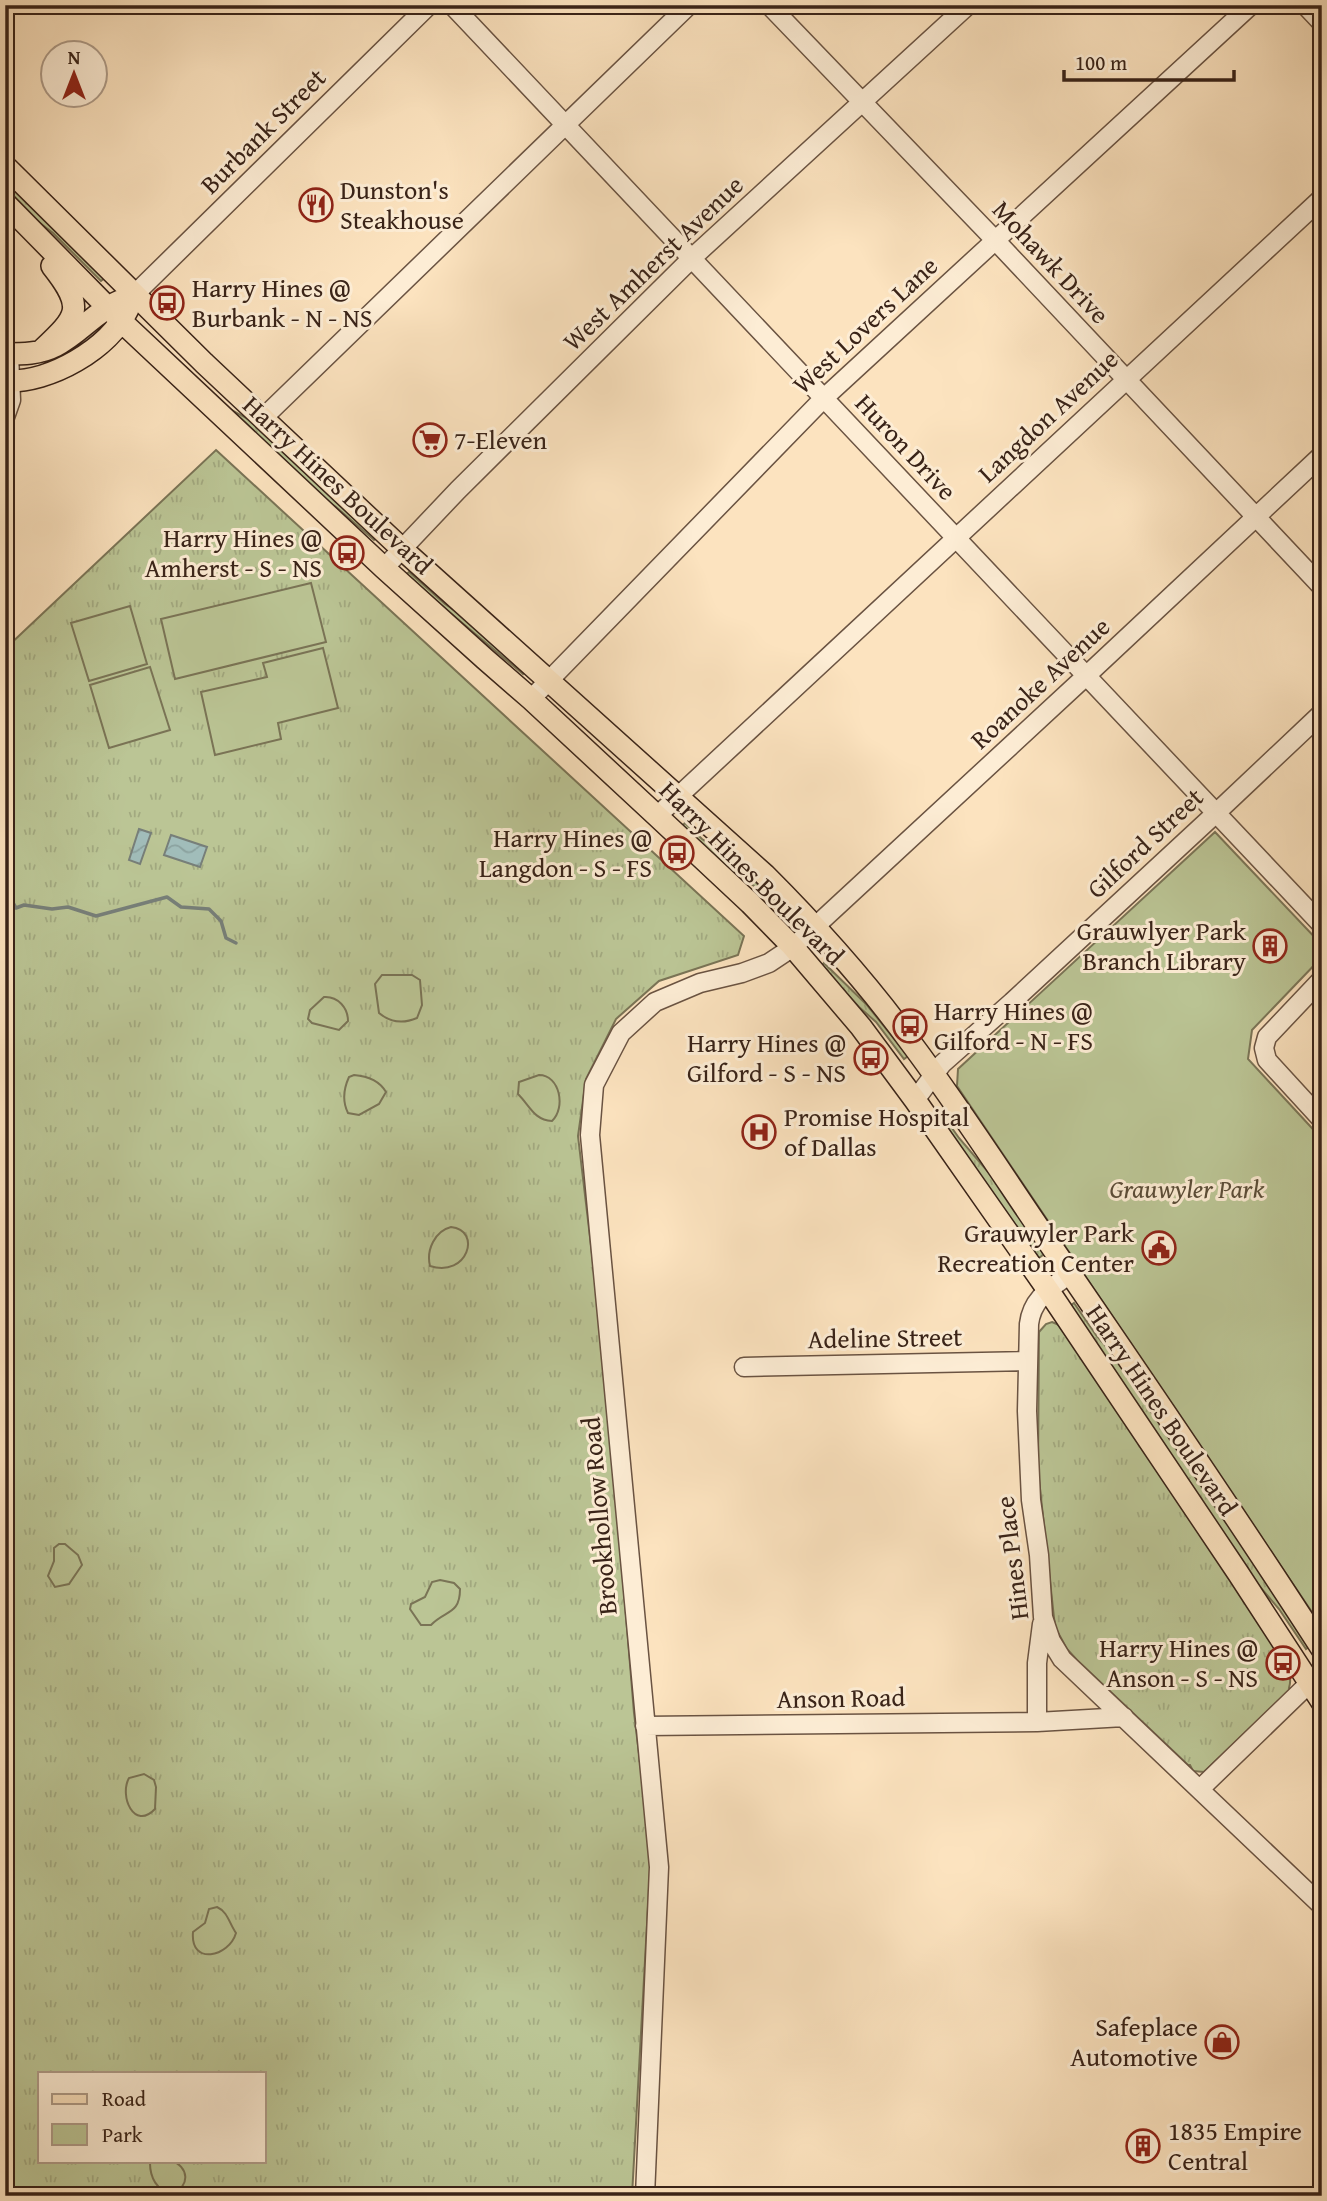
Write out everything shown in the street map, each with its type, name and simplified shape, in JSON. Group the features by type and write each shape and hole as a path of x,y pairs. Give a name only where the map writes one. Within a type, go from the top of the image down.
{"main road":[{"name":"Harry Hines Boulevard","path":"6,167 263,418 402,549 678,795 765,875 814,927 891,1017 933,1075 1263,1557 1322,1649"},
{"name":"Harry Hines Boulevard","path":"5,203 114,314 384,568 657,816 793,947 861,1027 915,1100 1316,1676 1322,1702"},
{"path":"23,220 74,298 70,321 41,351"},
{"path":"80,358 114,314 135,294"},
{"path":"7,354 41,351 114,314"},
{"path":"8,382 30,380 50,374 111,346 129,346 155,352"}],"street":[{"name":"Burbank Street","path":"135,294 429,5"},
{"name":"Huron Drive","path":"452,5 1322,925"},
{"path":"263,418 690,5"},
{"name":"Mohawk Drive","path":"769,5 1322,587"},
{"name":"West Amherst Avenue","path":"384,568 458,490 692,258 968,5"},
{"name":"West Lovers Lane","path":"531,699 824,398 1251,5"},
{"path":"1305,5 1322,23"},
{"name":"Langdon Avenue","path":"657,816 1322,198"},
{"path":"5,417 11,400 7,354"},
{"name":"Roanoke Avenue","path":"793,947 1322,455"},
{"name":"Gilford Street","path":"915,1100 942,1064 1322,713"},
{"name":"Brookhollow Road","path":"645,2196 659,1867 590,1135 594,1085 621,1032 655,1002 699,983 769,963 793,947"},
{"path":"1322,979 1267,1037 1264,1048 1267,1060 1322,1120"},
{"name":"Hines Place","path":"1070,1274 1048,1290 1030,1311 1028,1471 1039,1555 1043,1617 1051,1641 1062,1659 1322,1906"},
{"name":"Adeline Street","path":"744,1367 1028,1361"},
{"path":"1037,1722 1037,1663 1043,1617"},
{"path":"1200,1789 1316,1676"},
{"name":"Anson Road","path":"645,1726 1037,1722 1124,1717"}],"green space":[{"path":"5,182 20,193 106,277 101,281 53,233 24,211 5,193"},
{"path":"223,405 253,422 379,535 374,540 318,495"},
{"path":"216,450 744,936 738,955 659,981 616,1019 586,1079 578,1136 606,1372 634,1713 651,1852 632,2196 5,2196 5,649"},
{"path":"409,572 445,604 475,624 526,670 523,674 405,575"},
{"path":"311,583 326,642 175,679 161,619"},
{"path":"130,606 147,664 89,681 71,623"},
{"path":"323,648 338,708 278,723 281,739 215,755 201,692 267,677 263,663"},
{"path":"150,667 170,730 109,748 90,685"},
{"path":"685,823 702,839 731,858 789,915 785,918 754,886 722,863 682,826"},
{"name":"Grauwyler Park","path":"1215,832 1322,945 1322,957 1252,1030 1248,1059 1322,1139 1322,1627 957,1086 958,1069"},
{"path":"824,963 867,1005 908,1056 904,1059 876,1022 821,966"},
{"path":"382,975 412,975 420,980 422,1005 417,1018 397,1021 379,1013 375,984"},
{"path":"324,997 334,998 346,1012 348,1021 339,1030 312,1023 308,1019 310,1010"},
{"path":"354,1075 372,1079 386,1092 379,1104 359,1115 348,1113 345,1104 346,1086 349,1077"},
{"path":"539,1075 552,1080 559,1093 559,1108 552,1121 536,1115 518,1094 519,1082"},
{"path":"942,1114 989,1173 1046,1253 1037,1259 938,1117"},
{"path":"451,1227 461,1230 466,1236 468,1244 462,1260 443,1268 430,1266 429,1254 433,1242 440,1233"},
{"path":"1074,1303 1096,1335 1128,1372 1310,1646 1306,1649 1279,1609 1254,1580 1070,1306"},
{"path":"1052,1322 1059,1325 1133,1430 1282,1658 1277,1659 1280,1667 1284,1666 1290,1676 1291,1689 1204,1772 1193,1771 1190,1765 1077,1660 1067,1649 1055,1627 1038,1470 1039,1332"},
{"path":"65,1544 78,1555 82,1565 69,1584 55,1587 48,1576 54,1561 54,1548"},
{"path":"440,1580 454,1583 460,1589 455,1608 431,1625 421,1625 410,1609 411,1604 425,1597 432,1582"},
{"path":"144,1774 154,1780 155,1809 141,1816 135,1814 127,1802 126,1785 129,1778"},
{"path":"217,1907 226,1915 236,1933 226,1948 219,1952 203,1954 197,1950 193,1932 205,1923 209,1909"},
{"path":"150,2163 177,2163 184,2171 185,2182 178,2191 171,2194 166,2192 153,2178"}],"water":[{"path":"139,829 151,833 140,864 129,860"},
{"path":"171,835 207,847 200,867 164,855"}],"waterway":[{"path":"5,889 16,908 24,905 52,909 68,907 96,916 167,897 181,907 209,909 221,921 226,938 236,943"}],"place":[{"name":"Dunston's Steakhouse","path":"316,205"},
{"name":"Harry Hines @ Burbank - N - NS","path":"167,303"},
{"name":"7-Eleven","path":"430,440"},
{"name":"Harry Hines @ Amherst - S - NS","path":"347,553"},
{"name":"Harry Hines @ Langdon - S - FS","path":"677,853"},
{"name":"Grauwlyer Park Branch Library","path":"1270,946"},
{"name":"Harry Hines @ Gilford - N - FS","path":"910,1026"},
{"name":"Harry Hines @ Gilford - S - NS","path":"871,1058"},
{"name":"Promise Hospital of Dallas","path":"759,1132"},
{"name":"Grauwyler Park Recreation Center","path":"1159,1248"},
{"name":"Harry Hines @ Anson - S - NS","path":"1283,1663"},
{"name":"Safeplace Automotive","path":"1222,2042"},
{"name":"1835 Empire Central","path":"1143,2146"}]}
